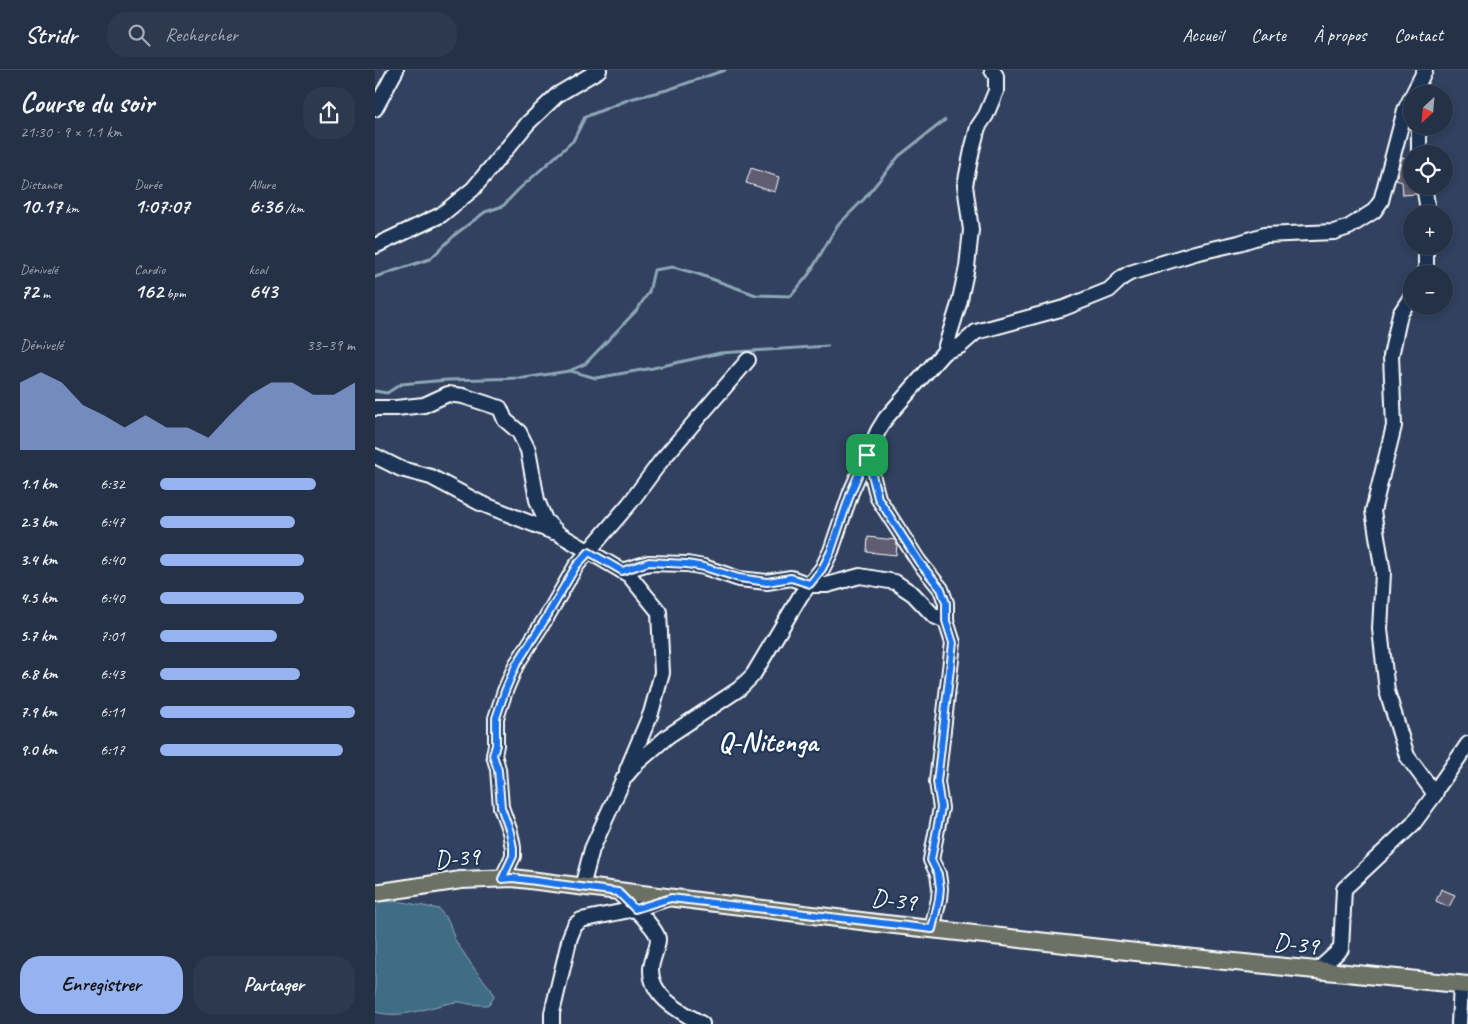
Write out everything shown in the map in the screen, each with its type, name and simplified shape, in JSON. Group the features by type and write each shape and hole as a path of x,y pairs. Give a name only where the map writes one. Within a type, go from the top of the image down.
{"main road":[{"name":"D-39","path":"375,893 461,880 513,878 618,892 1144,953 1464,984"}],"street":[{"path":"375,109 396,70"},
{"path":"375,246 441,216 473,190 528,123 557,95 599,70"},
{"path":"624,778 637,763 668,736 739,689 753,675 801,595 822,569 831,551 851,492 878,431 886,418 944,352 959,304 967,267 971,230 965,185 979,127 996,91 996,76 992,70"},
{"path":"944,352 960,346 975,332 1064,308 1109,290 1130,273 1195,253 1264,235 1334,232 1349,227 1374,211 1381,201 1403,118"},
{"path":"1403,310 1400,314 1391,356 1394,426 1373,511 1383,573 1380,629 1387,691 1407,756 1435,794"},
{"path":"502,879 513,856 513,848 510,832 501,807 498,770 493,755 496,745 496,718 516,665 576,566 630,503 661,461 748,360"},
{"path":"375,408 424,405 448,394 463,396 499,408 505,420 519,432 528,450 537,500 545,520 559,534"},
{"path":"867,455 878,498 919,562 941,589 946,603 946,621 953,643 937,782 941,808 931,860 938,874 940,888 932,929"},
{"path":"375,456 401,469 431,477 480,503 559,534 629,575 659,612 662,672 651,713 592,849 582,887"},
{"path":"622,571 649,562 687,564 704,567 739,578 767,582 791,578 810,584 827,585 860,576 895,582 913,594 934,616 946,621"},
{"path":"1318,970 1341,949 1344,889 1413,824 1468,744"},
{"path":"618,892 654,929 658,939 651,970 654,984 663,998 702,1024"},
{"path":"552,1024 570,938 575,925 581,920 635,909 671,898"},
{"path":"1459,1024 1464,984"}],"water":[{"path":"375,902 403,902 439,909 449,922 455,940 491,989 494,997 489,1005 457,1002 416,1012 386,1014 375,1012"}],"building":[{"path":"1402,157 1403,195 1402,182 1396,180"},
{"path":"751,168 779,177 775,192 746,183"},
{"path":"868,537 895,540 897,545 896,555 867,552"},
{"path":"1441,889 1455,895 1449,907 1436,901"}],"waterway":[{"path":"375,277 430,259 457,233 485,212 503,206 518,190 573,141 585,117 630,99 667,90 725,70"},
{"path":"375,391 387,393 401,384 447,380 524,378 569,371 585,364 636,311 649,292 654,270 673,267 756,295 791,296 809,274 837,226 864,199 899,156 945,120"},
{"path":"570,371 596,378 720,353 828,346"}],"district":[{"name":"Q-Nitenga","path":"768,741"}],"route":[{"path":"867,455 878,498 919,562 941,589 946,603 946,621 953,643 937,782 941,808 931,860 938,874 940,888 932,929 671,898 635,909 618,892 513,878 502,879 513,856 513,848 510,832 501,807 498,770 493,755 496,745 496,718 516,665 576,566 589,552 622,571 649,562 687,564 704,567 739,578 767,582 791,578 810,584 822,569 831,551 851,492 867,455"}]}
